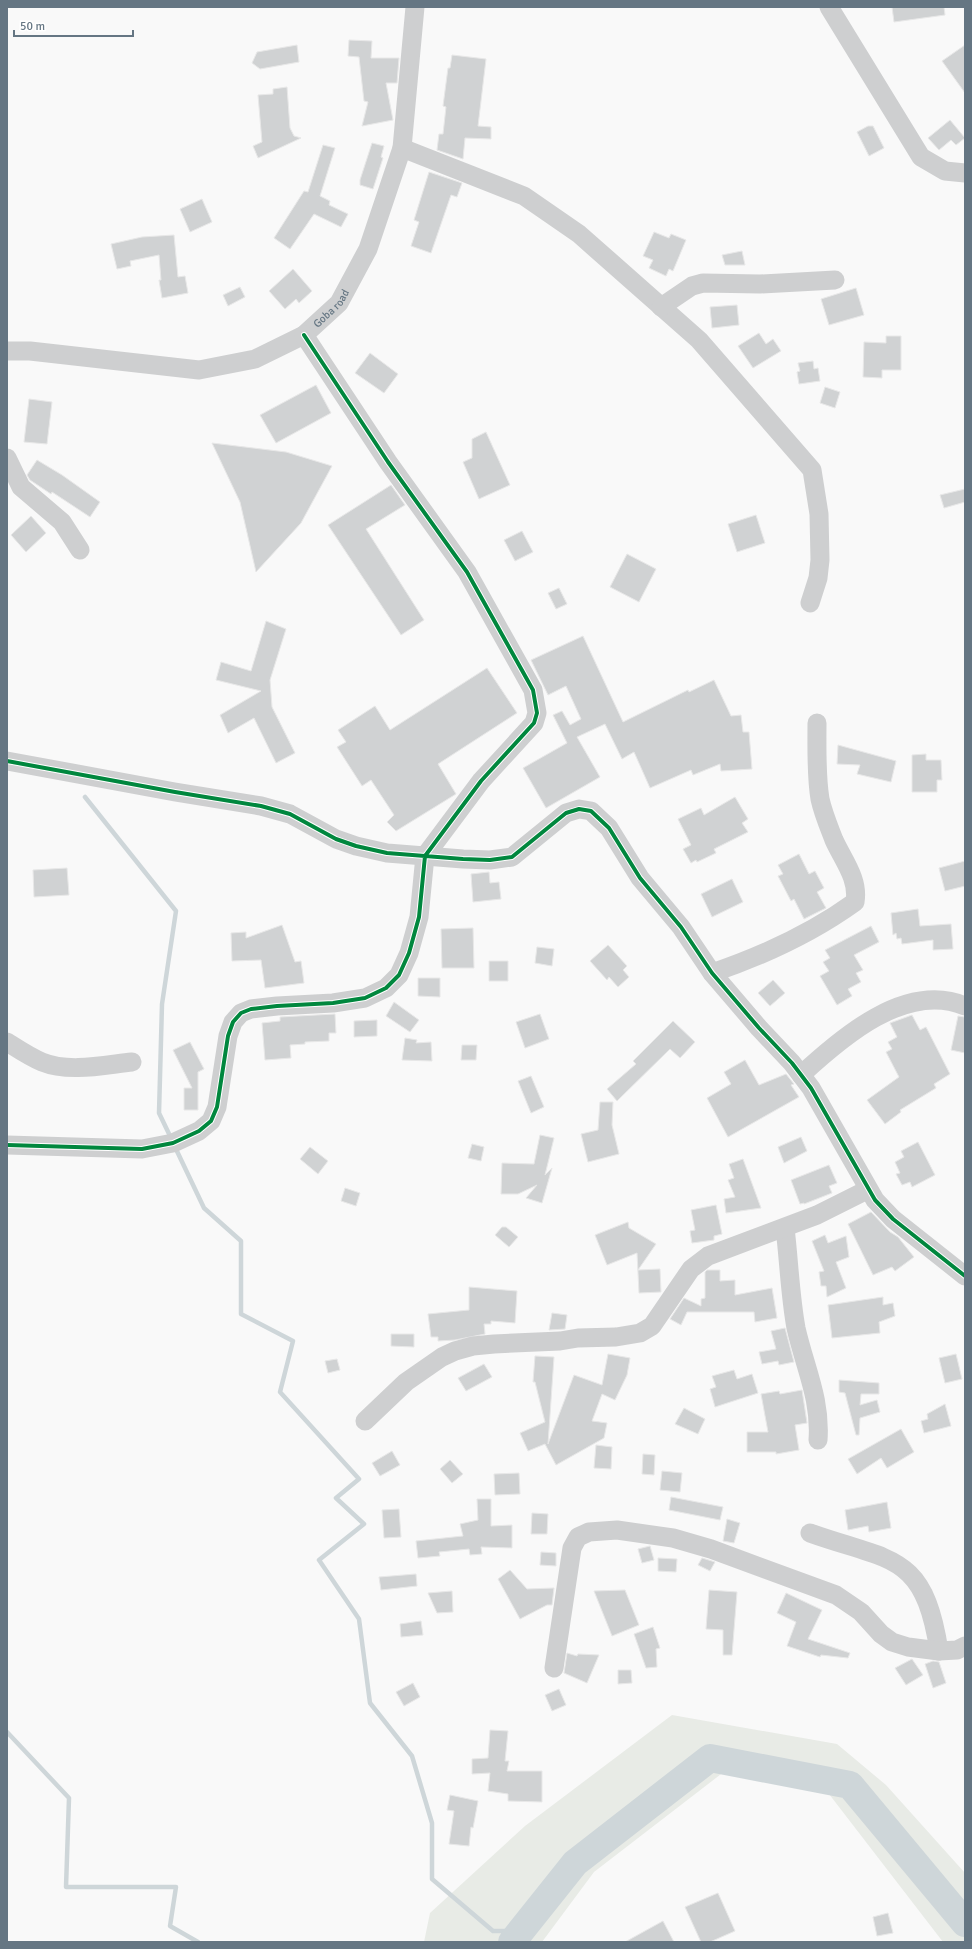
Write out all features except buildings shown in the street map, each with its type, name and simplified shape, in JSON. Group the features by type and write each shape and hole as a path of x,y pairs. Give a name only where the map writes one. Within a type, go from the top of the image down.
{"street":[{"name":"Goba road","path":"7,351 30,351 199,370 256,359 304,335 339,303 368,249 402,148 415,7"},
{"path":"829,7 921,157 945,171 965,173"},
{"path":"402,148 524,196 579,234 699,340 812,470 819,514 820,560 818,578 810,603"},
{"path":"662,307 692,286 703,283 760,284 835,280"},
{"path":"7,1145 142,1149 162,1146 199,1131 211,1121 217,1107 228,1036 233,1022 241,1013 251,1009 333,1003 365,998 386,988 399,974 409,953 419,917 425,856 481,781 534,723 537,713 533,690 467,572 388,462 304,335"},
{"path":"7,458 13,474 21,486 62,522 80,550"},
{"path":"712,974 779,946 822,924 855,902 857,892 854,880 834,840 820,800 818,780 817,723"},
{"path":"7,761 261,806 290,814 330,836 356,846 387,852 425,856 490,860 512,857 566,813 579,809 592,811 608,828 640,878 681,926 712,974 801,1075 824,1111 867,1190 893,1219 965,1276"},
{"path":"801,1075 858,1027 905,1005 922,1001 941,1000 952,1001 965,1006"},
{"path":"7,1042 42,1062 56,1066 90,1066 132,1062"},
{"path":"365,1420 406,1382 442,1357 455,1351 473,1346 560,1341 578,1338 616,1337 640,1333 652,1326 691,1269 708,1256 785,1228 838,1206 867,1190"},
{"path":"785,1228 796,1327 817,1401 819,1424 818,1440"},
{"path":"554,1668 572,1548 578,1536 589,1532 610,1530 673,1538 745,1561 836,1595 861,1612 881,1634 892,1642 908,1648 939,1651 957,1650 965,1646"},
{"path":"810,1533 892,1560 905,1568 918,1582 926,1597 933,1618 939,1651"}],"shaded area":[{"path":"672,1715 837,1744 886,1785 965,1873 965,1942 943,1942 829,1794 725,1771 594,1872 542,1942 424,1942 430,1913 525,1826"}],"waterway":[{"path":"85,797 176,911 162,1004 159,1113 171,1138"},
{"path":"175,1147 204,1208 241,1241 241,1314 293,1341 280,1392 359,1479 336,1498 364,1524 319,1560 359,1619 370,1703 412,1756 432,1823 432,1879 493,1931 521,1931"},
{"path":"7,1732 69,1798 66,1887 176,1887 170,1926 198,1942"},
{"path":"512,1942 575,1863 710,1758 850,1785 965,1923"}],"cycle path":[{"path":"7,1145 142,1149 173,1143 199,1131 211,1121 217,1107 228,1036 233,1022 241,1013 251,1009 333,1003 365,998 386,988 399,975 409,953 419,917 425,856 481,781 534,723 537,713 533,690 467,572 388,462 304,335"},
{"path":"7,761 175,792 261,806 290,814 336,839 356,846 387,853 490,860 512,857 566,813 579,809 591,811 609,828 640,878 681,927 712,973 759,1028 792,1063 811,1088 875,1200 893,1219 965,1276"}]}
